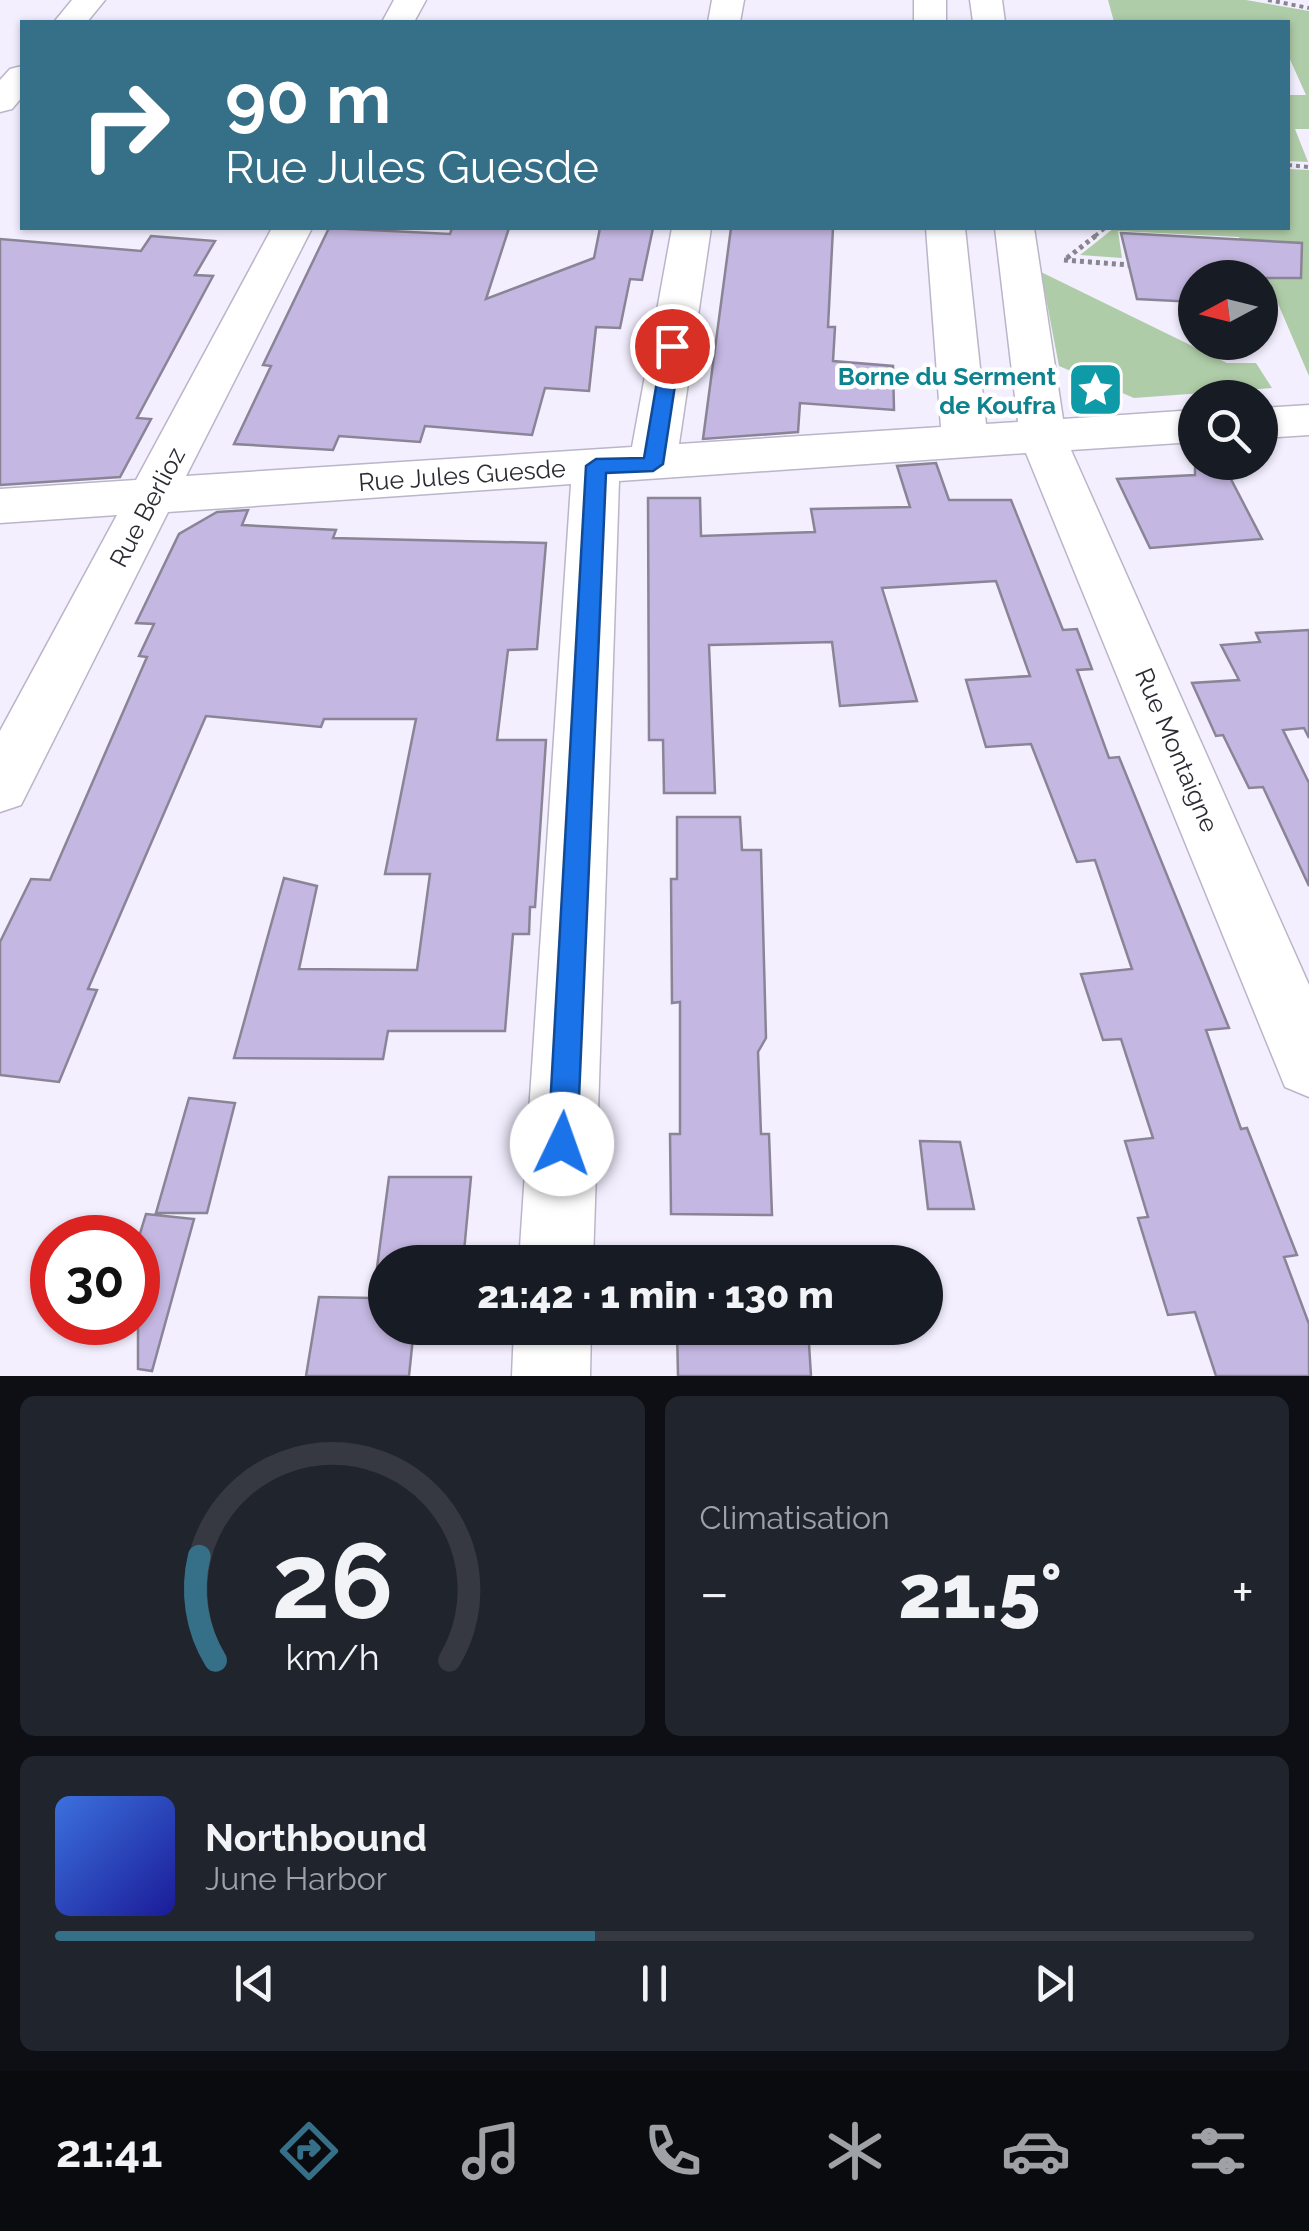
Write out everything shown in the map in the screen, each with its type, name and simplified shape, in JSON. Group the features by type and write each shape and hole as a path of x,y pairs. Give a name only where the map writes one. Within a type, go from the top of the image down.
{"street":[{"path":"72,20 89,0"},
{"path":"0,102 20,78"},
{"name":"Rue Berlioz","path":"0,786 291,230"},
{"path":"653,464 691,230"},
{"path":"945,230 964,443"},
{"name":"Rue Montaigne","path":"1015,230 1043,438 1309,1063"},
{"name":"Rue Jules Guesde","path":"0,506 1178,427"},
{"path":"557,1245 596,466"},
{"path":"551,1376 552,1345"}],"path":[{"path":"1268,0 1309,8"},
{"path":"1062,260 1129,265"}],"green space":[{"path":"1108,0 1246,0 1309,11 1309,129 1295,129 1308,162 1290,161 1290,95 1306,95 1290,59 1290,20 1113,20"},
{"path":"1290,169 1309,170 1309,376 1278,304 1278,260 1248,260 1239,237 1118,231 1122,258 1080,255 1111,230 1290,230"},
{"path":"1041,272 1178,339 1178,360 1256,363 1267,380 1178,380 1178,395 1134,398 1059,366"}],"building":[{"path":"328,230 450,234 451,230 508,230 486,299 594,258 600,230 653,230 642,280 630,279 620,328 596,327 589,391 545,388 532,435 425,426 420,442 339,436 333,450 234,444 271,366 263,365"},
{"path":"731,230 833,230 828,327 835,327 833,361 893,366 894,410 800,403 798,432 703,439"},
{"path":"1121,233 1302,243 1301,278 1278,278 1278,260 1178,260 1178,301 1137,299"},
{"path":"151,236 215,241 195,275 213,276 137,418 151,419 120,477 0,485 0,239 141,251"},
{"path":"936,463 949,500 1011,500 1063,630 1077,629 1092,669 1077,670 1109,758 1119,757 1229,1028 1206,1030 1241,1129 1247,1128 1297,1255 1284,1257 1309,1324 1309,1376 1216,1376 1195,1312 1168,1315 1138,1218 1148,1217 1125,1141 1153,1138 1121,1039 1103,1040 1081,974 1132,969 1095,860 1077,862 1031,744 986,747 966,680 1030,676 996,581 882,588 917,701 840,706 832,642 709,645 715,793 664,793 663,740 649,740 648,498 700,498 701,536 815,532 811,509 910,507 897,466"},
{"path":"1178,476 1178,480 1231,480 1262,539 1150,548 1117,479"},
{"path":"248,510 242,525 336,530 333,538 546,543 537,649 508,650 497,740 546,740 535,907 530,907 529,934 513,934 505,1031 388,1031 383,1059 234,1058 284,878 317,886 299,969 417,970 430,874 385,874 416,719 324,719 321,727 206,716 88,989 97,990 59,1082 0,1075 0,942 31,879 50,880 147,657 139,656 154,624 136,623 179,534 217,512"},
{"path":"1309,630 1309,738 1304,728 1283,730 1309,783 1309,886 1263,787 1249,788 1223,735 1216,736 1192,683 1239,680 1221,645 1260,642 1256,633"},
{"path":"677,817 740,817 742,850 761,850 766,1038 758,1052 761,1134 769,1134 772,1215 671,1214 670,1134 680,1134 680,1002 672,1003 671,879 677,879"},
{"path":"189,1098 235,1103 207,1213 156,1213"},
{"path":"920,1141 960,1142 974,1209 928,1209"},
{"path":"389,1177 471,1177 465,1245 380,1245"},
{"path":"160,1215 194,1219 160,1342"},
{"path":"319,1297 368,1298 368,1345 412,1345 409,1376 306,1376"},
{"path":"138,1345 159,1345 152,1371 138,1369"},
{"path":"677,1345 809,1345 811,1376 678,1376"}],"place":[{"name":"Borne du Serment de Koufra","path":"1095,390"}],"route":[{"path":"562,1144 596,466 653,464 672,346"}]}
